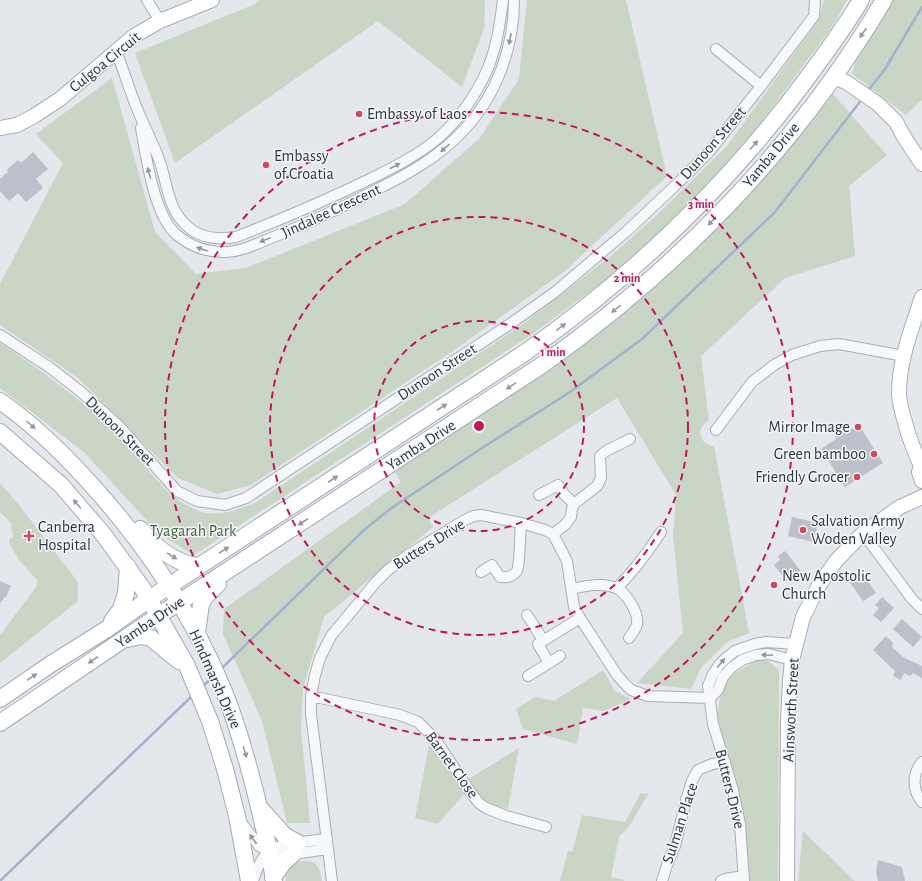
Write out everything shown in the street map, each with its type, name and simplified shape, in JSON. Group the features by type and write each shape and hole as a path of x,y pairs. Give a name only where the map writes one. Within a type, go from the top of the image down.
{"main road":[{"name":"Yamba Drive","path":"0,699 50,664 107,629 168,586 513,360 574,317 629,272 677,228 729,175 787,106 828,50 861,0"},
{"name":"Yamba Drive","path":"0,723 158,616 542,365 607,316 667,265 729,203 795,128 868,26 884,0"},
{"path":"787,106 799,100 816,80 820,78 831,78 827,66 828,50"},
{"name":"Hindmarsh Drive","path":"0,401 18,414 70,460 119,515 149,555 197,633 223,689 241,741 259,807 269,851 273,879"},
{"name":"Hindmarsh Drive","path":"0,432 61,486 103,534 128,567 149,599 189,670 204,706 225,768 237,816 249,881"},
{"path":"119,515 132,523 160,548 174,558 184,563 199,566"},
{"path":"197,633 201,604 205,597 236,566"},
{"path":"107,629 121,609 126,593 128,567"},
{"path":"126,639 141,636 151,638 189,670"},
{"path":"259,807 296,849 284,862 273,879"}],"street":[{"path":"148,0 160,21"},
{"name":"Culgoa Circuit","path":"0,128 17,125 60,99 134,36 160,21 212,0"},
{"name":"Jindalee Crescent","path":"116,51 138,110 160,162 172,204 177,215 185,225 196,232 209,238 224,239 236,237 290,216 347,190 402,162 437,139 455,121 473,96 488,68 497,39 503,0"},
{"name":"Jindalee Crescent","path":"138,110 147,166 160,211 175,234 190,244 208,251 225,252 241,250 353,202 421,166 444,149 465,129 484,104 499,75 510,41 514,0"},
{"name":"Dunoon Street","path":"0,335 49,367 86,396 119,426 177,491 197,501 225,505 246,498 555,292 627,231 709,152 814,16 815,0"},
{"path":"716,49 761,86"},
{"path":"831,78 846,82 852,92 896,122 922,164"},
{"path":"922,297 904,356 900,375 900,398 908,431 922,467 919,472 922,481"},
{"path":"716,430 752,382 774,365 792,355 820,346 839,344 904,356"},
{"path":"630,439 606,451 600,456 601,478 597,486 574,504 571,516 565,525 553,534 567,561 574,607 617,675 631,690 638,694 648,696 710,698 718,690 723,677 730,668 742,660 756,655 769,654 792,660"},
{"path":"539,495 558,485 564,494 574,504"},
{"name":"Ainsworth Street","path":"787,881 788,720 792,660 803,617 818,587 836,561 863,533 900,507 922,497"},
{"name":"Butters Drive","path":"332,881 311,714 311,696 315,675 320,658 331,636 376,582 388,570 408,555 473,516 481,515 521,523 553,534"},
{"path":"481,572 492,565 500,577 506,578 512,576 518,570 521,523"},
{"path":"617,588 639,565 661,532"},
{"path":"863,533 912,599 922,609"},
{"path":"572,588 587,586 607,586 617,588 628,598 635,611 637,625 629,638"},
{"path":"527,615 543,640"},
{"path":"550,663 538,644 580,618"},
{"name":"Butters Drive","path":"744,878 740,824 733,790 713,724 708,686 713,674 726,658 735,651 750,645 766,642 796,644"},
{"path":"528,676 560,656"},
{"name":"Barnet Close","path":"311,696 400,714 418,722 435,739 471,794 479,803 486,808 506,816 546,827"},
{"name":"Sulman Place","path":"662,881 675,846 692,781 698,770 712,764 725,762"},
{"path":"922,762 917,768 914,784 916,793 922,802"},
{"path":"237,816 259,846 279,856 296,849 328,844"},
{"path":"253,881 261,861 269,851"},
{"path":"720,881 725,879 744,878"}],"green space":[{"path":"259,0 485,0 484,29 462,87 378,21 175,163 135,53 255,4"},
{"path":"527,0 626,0 667,176 565,271 453,351 251,485 217,494 178,478 78,378 0,325 0,284 63,163 36,134 112,78 155,232 196,274 246,268 405,204 479,139 519,79"},
{"name":"Tyagarah Park","path":"824,0 847,0 832,27 737,155 667,226 622,268 531,335 194,555 159,534 85,453 0,388 0,343 78,399 102,420 176,499 202,512 215,514 229,512 255,503 523,324 612,255 657,215 727,146 819,19"},
{"path":"889,0 922,0 922,100 906,115 852,74 857,56"},
{"path":"831,92 887,155 849,186 855,256 785,278 701,356 709,421 700,431 702,439 705,443 714,446 749,633 727,642 701,668 691,689 637,683 683,633 673,536 676,495 617,398 428,518 433,527 324,617 303,689 301,728 310,823 287,823 262,721 223,634 224,609 401,482 393,469 580,342"},
{"path":"0,483 19,505 78,582 78,601 0,663 0,635 37,586 37,580 19,560 10,545 9,539 13,538 11,523 0,512"},
{"path":"758,660 767,660 778,669 779,674 778,881 748,881 717,715 722,687 735,673"},
{"path":"603,670 615,691 631,699 604,711 583,708 577,744 523,729 516,709 535,697 554,701"},
{"path":"430,740 464,794 438,824 415,818"},
{"path":"519,748 508,809 493,805 478,796 467,780"},
{"path":"641,793 648,794 630,825 619,837 611,877 624,881 560,881 568,851 572,852 582,815 625,822"},
{"path":"803,831 855,881 798,881"},
{"path":"299,861 315,863 320,871 322,881 286,881 288,868 292,863"}],"building":[{"path":"33,152 48,169 36,179 43,188 26,202 18,193 9,201 0,191 0,179 18,160 21,163"},
{"path":"859,425 883,463 845,487 821,449 836,439 835,437 844,431 845,433"},
{"name":"Salvation Army Woden Valley","path":"792,517 818,523 814,542 788,536"},
{"path":"785,551 801,571 787,581 774,565 780,560 778,556"},
{"path":"862,572 876,593 863,601 849,581"},
{"path":"0,581 11,586 6,597 0,603"},
{"path":"882,597 894,608 881,622 873,615 879,608 875,605"},
{"path":"902,619 922,637 913,647 893,629"},
{"path":"886,636 893,643 892,647 903,657 922,666 922,678 913,673 910,676 904,673 901,680 893,676 895,671 873,650"},
{"path":"878,860 902,867 905,881 878,881 876,872"}],"waterway":[{"path":"867,92 885,69 922,7"},
{"path":"221,669 363,531 390,509 570,392 642,339 775,212 862,99"},
{"path":"202,687 212,678"},
{"path":"0,881 193,695"}],"place":[{"name":"Embassy of Laos","path":"359,114"},
{"name":"Embassy of Croatia","path":"266,165"},
{"name":"Mirror Image","path":"858,427"},
{"name":"Green bamboo","path":"874,454"},
{"name":"Friendly Grocer","path":"857,477"},
{"name":"Salvation Army Woden Valley","path":"803,530"},
{"name":"Canberra Hospital","path":"29,536"},
{"name":"New Apostolic Church","path":"774,585"}]}
